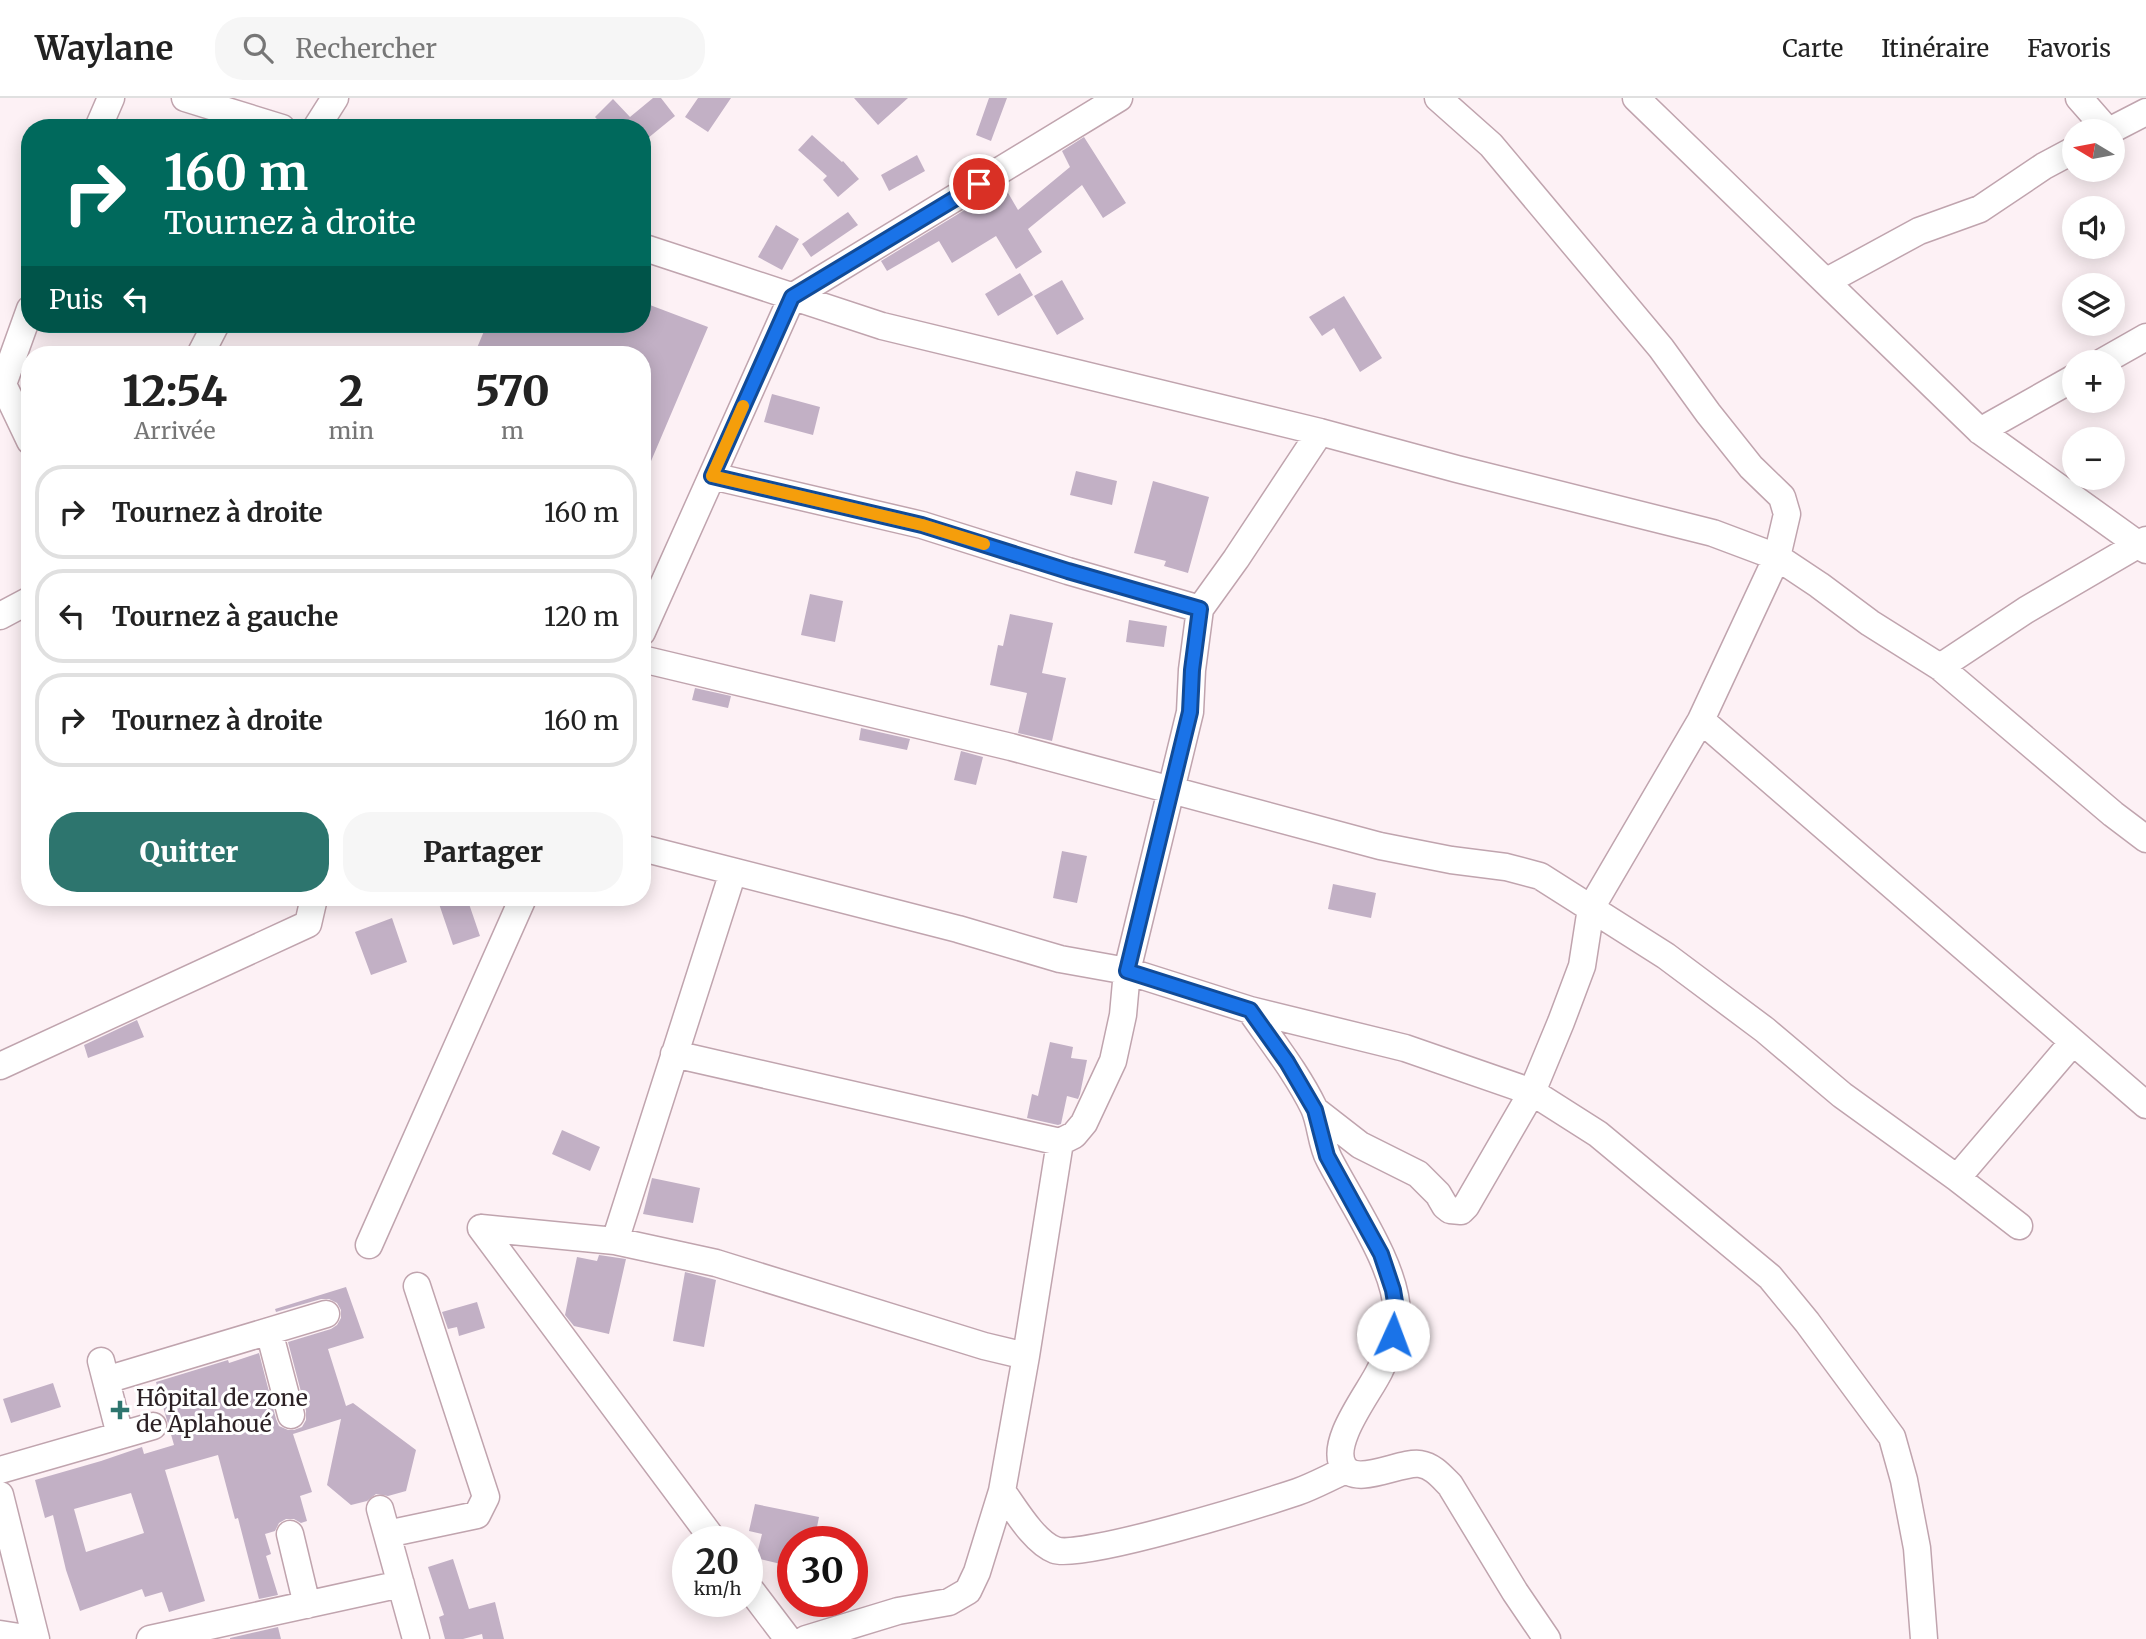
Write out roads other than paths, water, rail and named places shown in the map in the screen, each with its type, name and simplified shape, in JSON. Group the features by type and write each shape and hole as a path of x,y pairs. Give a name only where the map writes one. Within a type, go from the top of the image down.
{"street":[{"path":"103,119 111,98"},
{"path":"185,98 253,119"},
{"path":"322,119 335,98"},
{"path":"651,612 792,297 1119,98"},
{"path":"1315,1110 1360,1145 1418,1174 1438,1194 1445,1206 1456,1212 1466,1206 1532,1092 1562,1022 1582,966 1591,908 1701,720 1777,557 1787,514 1782,497 1751,467 1661,348 1490,145 1438,98"},
{"path":"1636,98 1980,431 2143,545 2026,610 1940,667"},
{"path":"2079,98 2097,119"},
{"path":"2125,122 2146,112"},
{"path":"1827,281 1919,231 1980,209 2062,156"},
{"path":"651,250 881,326 1320,432 1713,533 1777,557 1940,667 2146,839"},
{"path":"21,331 1,381 21,422"},
{"path":"2123,350 2146,337"},
{"path":"1980,431 2062,385"},
{"path":"674,1054 1060,1142 1074,1135 1084,1124 1113,1061 1123,1014 1127,971 1190,712 1200,609 1320,432"},
{"path":"712,476 922,525 1200,609"},
{"path":"0,615 21,604"},
{"path":"651,661 1011,747 1380,846 1451,860 1506,867 1540,876 1666,956 1765,1030 1842,1096 1958,1178 2019,1226"},
{"path":"1701,720 2146,1105"},
{"path":"651,850 1060,958 1127,971 1250,1010 1405,1048 1532,1092 1598,1134 1770,1277 1807,1322 1892,1437 1904,1480 1917,1548 1924,1639"},
{"path":"615,1241 733,872"},
{"path":"0,1066 308,924 312,906"},
{"path":"369,1245 519,906"},
{"path":"1250,1010 1287,1062 1315,1110 1327,1156 1381,1254 1393,1290 1397,1314 1393,1335 1380,1371 1356,1410 1340,1448 1342,1463 1346,1470 1354,1473 1371,1474 1418,1463 1437,1471 1450,1485 1547,1639"},
{"path":"1958,1178 2073,1042"},
{"path":"806,1639 898,1611 949,1602 968,1591 977,1572 1002,1491 1060,1142"},
{"path":"703,1526 481,1228 615,1241 716,1263 984,1346 1026,1356"},
{"path":"416,1639 383,1522 477,1515 486,1497 417,1286"},
{"path":"120,1435 103,1370 238,1349 269,1331 326,1314"},
{"path":"269,1331 291,1415"},
{"path":"0,1470 153,1426"},
{"path":"1002,1491 1044,1545 1058,1551 1070,1551 1119,1543 1265,1502 1300,1491 1346,1470"},
{"path":"0,1495 7,1560 34,1639 0,1634"},
{"path":"290,1535 307,1605"},
{"path":"150,1639 401,1584"},
{"path":"763,1605 788,1639"}],"place":[{"name":"Hôpital de zone de Aplahoué","path":"120,1410"}]}
